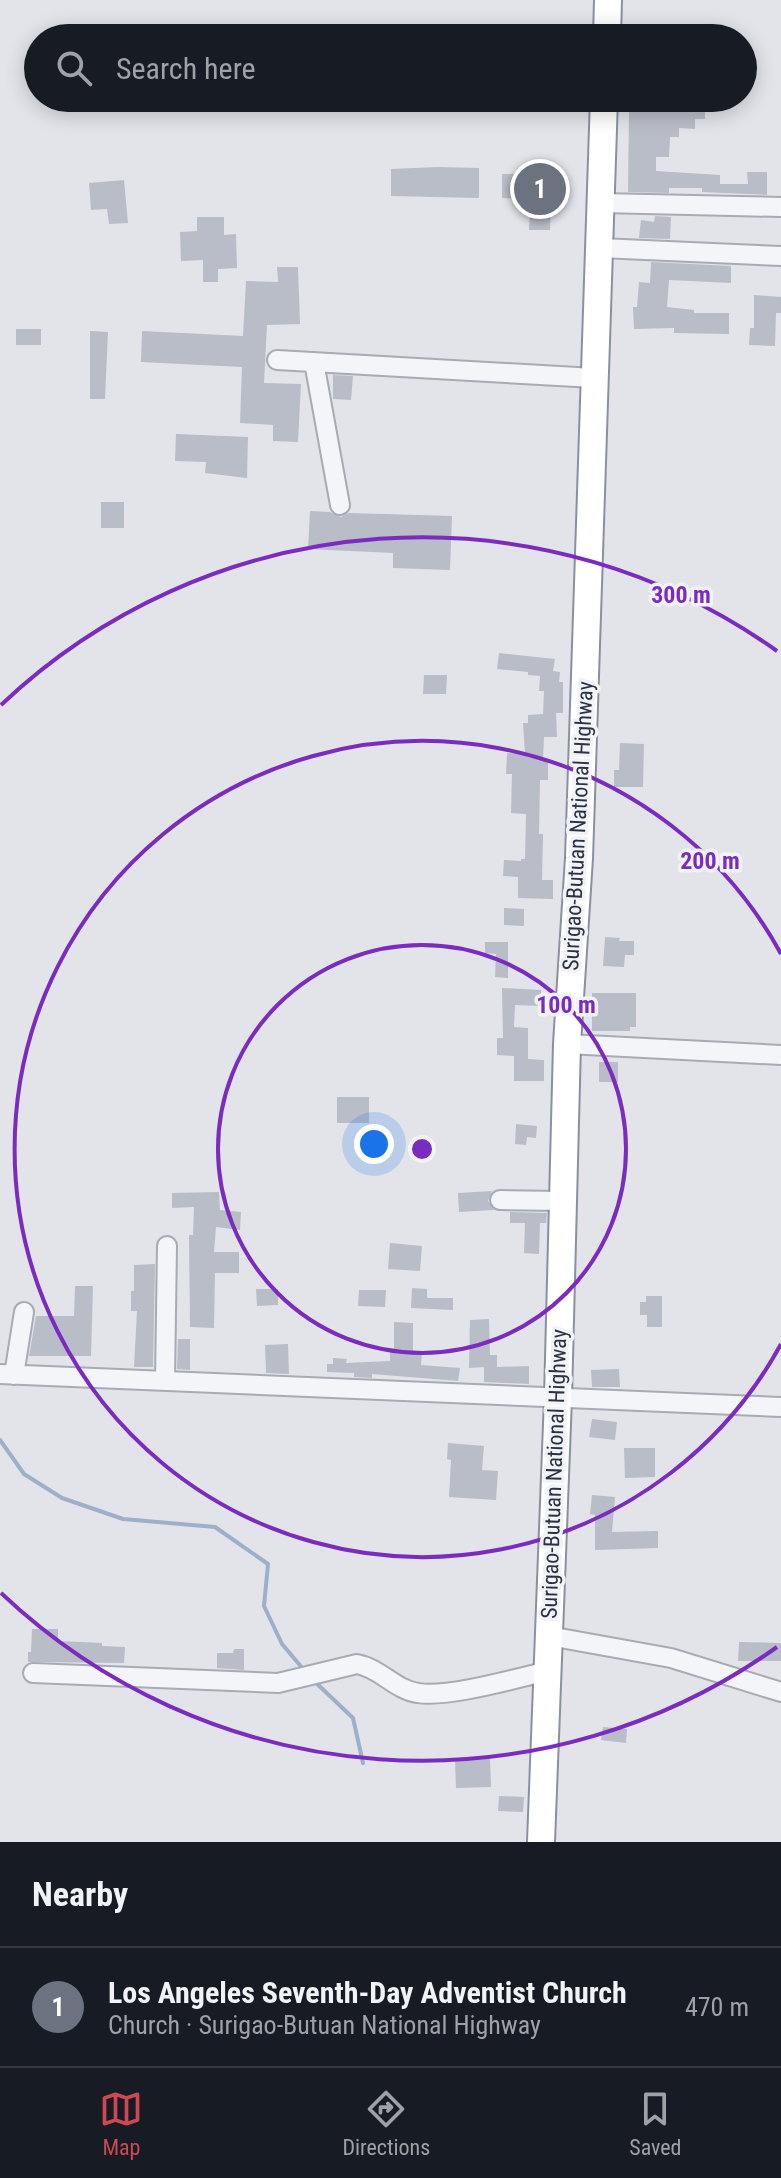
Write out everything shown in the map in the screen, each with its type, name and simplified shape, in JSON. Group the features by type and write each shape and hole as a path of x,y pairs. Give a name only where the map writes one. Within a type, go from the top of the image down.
{"highway":[{"path":"607,24 608,0"},
{"name":"Surigao-Butuan National Highway","path":"541,1842 558,1398 567,1044 579,858 603,112"}],"street":[{"path":"600,203 781,207"},
{"path":"600,248 781,256"},
{"path":"277,360 594,378"},
{"path":"314,362 340,505"},
{"path":"567,1044 781,1055"},
{"path":"500,1200 562,1201"},
{"path":"165,1380 167,1246"},
{"path":"24,1312 7,1374 781,1407"},
{"path":"549,1636 671,1658 781,1692"},
{"path":"33,1673 278,1683 357,1664 369,1666 418,1693 446,1692 548,1671"}],"building":[{"path":"629,112 705,112 705,119 695,119 695,129 679,128 679,137 670,137 669,157 656,157 656,171 720,175 720,184 748,184 747,172 767,172 767,195 702,192 702,188 669,188 669,193 628,192"},
{"path":"479,168 479,198 391,196 391,169"},
{"path":"502,174 559,174 559,204 551,204 550,230 529,230 530,204 520,204 520,199 502,198"},
{"path":"124,180 128,223 109,224 107,209 91,210 89,183"},
{"path":"655,216 671,217 670,239 639,238 641,220 654,222"},
{"path":"197,217 224,217 224,235 236,234 237,268 218,269 218,282 203,282 203,260 181,261 180,232 197,231"},
{"path":"651,262 731,266 731,283 669,280 667,307 694,310 694,313 729,313 729,334 674,333 674,328 634,329 633,307 637,307 639,282 650,283"},
{"path":"277,267 298,267 300,324 267,325 264,383 301,384 298,442 273,441 273,425 240,423 242,367 141,362 142,331 243,336 246,281 278,282"},
{"path":"754,295 781,297 781,313 776,313 775,346 749,345 750,328 754,328"},
{"path":"16,329 41,329 41,345 16,345"},
{"path":"90,331 108,332 105,399 90,399"},
{"path":"333,375 353,376 351,400 333,399"},
{"path":"176,434 248,437 247,478 205,473 206,462 175,461"},
{"path":"101,502 124,502 124,528 101,528"},
{"path":"310,511 330,512 341,517 349,513 452,516 450,570 393,568 393,553 308,549"},
{"path":"499,653 555,659 553,671 560,672 559,682 563,682 563,713 556,713 557,737 544,737 543,760 548,760 548,780 540,780 542,880 553,880 553,899 518,898 518,877 503,876 504,860 525,859 526,814 511,813 512,774 506,774 507,753 525,754 523,723 528,723 528,715 543,714 544,691 539,691 540,676 497,669"},
{"path":"424,675 447,675 446,694 423,694"},
{"path":"620,743 644,744 643,787 614,787 614,770 619,770"},
{"path":"504,908 524,909 524,926 504,925"},
{"path":"605,937 634,941 634,955 625,955 624,967 603,966"},
{"path":"485,942 508,942 508,978 495,977 496,954 485,953"},
{"path":"502,988 541,990 541,1006 515,1005 514,1027 528,1028 528,1059 544,1060 544,1081 514,1081 514,1056 497,1055 497,1038 503,1038"},
{"path":"592,993 636,993 636,1027 630,1027 630,1031 592,1031"},
{"path":"599,1062 618,1062 618,1082 599,1082"},
{"path":"337,1097 369,1097 369,1123 337,1123"},
{"path":"516,1124 537,1126 536,1138 527,1137 526,1145 515,1144"},
{"path":"492,1191 488,1201 494,1210 459,1212 458,1193"},
{"path":"219,1192 220,1210 241,1212 240,1230 216,1227 214,1252 239,1252 239,1273 215,1273 214,1328 190,1327 189,1235 193,1235 194,1207 172,1208 172,1193"},
{"path":"510,1212 547,1213 546,1223 540,1223 539,1254 524,1253 525,1223 510,1223"},
{"path":"390,1243 422,1246 420,1271 388,1269"},
{"path":"155,1264 153,1367 134,1367 137,1311 131,1311 131,1291 134,1291 134,1265"},
{"path":"75,1286 93,1286 91,1356 29,1356 36,1316 74,1316"},
{"path":"412,1288 427,1289 427,1298 453,1298 453,1310 411,1308"},
{"path":"256,1289 278,1289 278,1305 257,1306"},
{"path":"359,1290 386,1290 385,1307 358,1306"},
{"path":"646,1296 662,1296 662,1327 647,1327 647,1315 640,1315 640,1302 646,1302"},
{"path":"489,1319 490,1355 497,1355 497,1367 529,1366 529,1384 484,1382 484,1367 469,1368 470,1320"},
{"path":"394,1322 413,1323 413,1353 422,1353 421,1365 460,1368 458,1381 372,1374 372,1378 354,1377 354,1373 327,1372 327,1364 333,1364 333,1358 347,1359 346,1363 390,1361 390,1351 394,1351"},
{"path":"178,1339 190,1339 190,1370 177,1369"},
{"path":"288,1344 289,1374 266,1373 265,1345"},
{"path":"619,1369 620,1387 592,1387 591,1370"},
{"path":"592,1419 617,1422 615,1440 589,1437"},
{"path":"448,1443 484,1446 482,1470 498,1471 496,1500 449,1497 451,1460 447,1459"},
{"path":"624,1448 655,1448 655,1477 625,1478"},
{"path":"592,1495 615,1497 612,1532 658,1531 658,1548 595,1550 595,1515 590,1514"},
{"path":"32,1629 58,1629 58,1641 125,1647 124,1663 28,1662"},
{"path":"739,1642 781,1643 781,1661 738,1661"},
{"path":"234,1649 244,1649 244,1670 217,1668 217,1653 233,1653"},
{"path":"603,1727 627,1729 626,1743 601,1740"},
{"path":"490,1759 491,1787 456,1788 455,1760"},
{"path":"499,1796 524,1797 523,1812 498,1811"}],"waterway":[{"path":"0,1440 24,1474 62,1498 123,1519 215,1527 268,1564 264,1606 282,1644 304,1670"},
{"path":"313,1680 353,1718 363,1763"}],"place":[{"name":"Los Angeles Seventh-Day Adventist Church","path":"540,189"}]}
